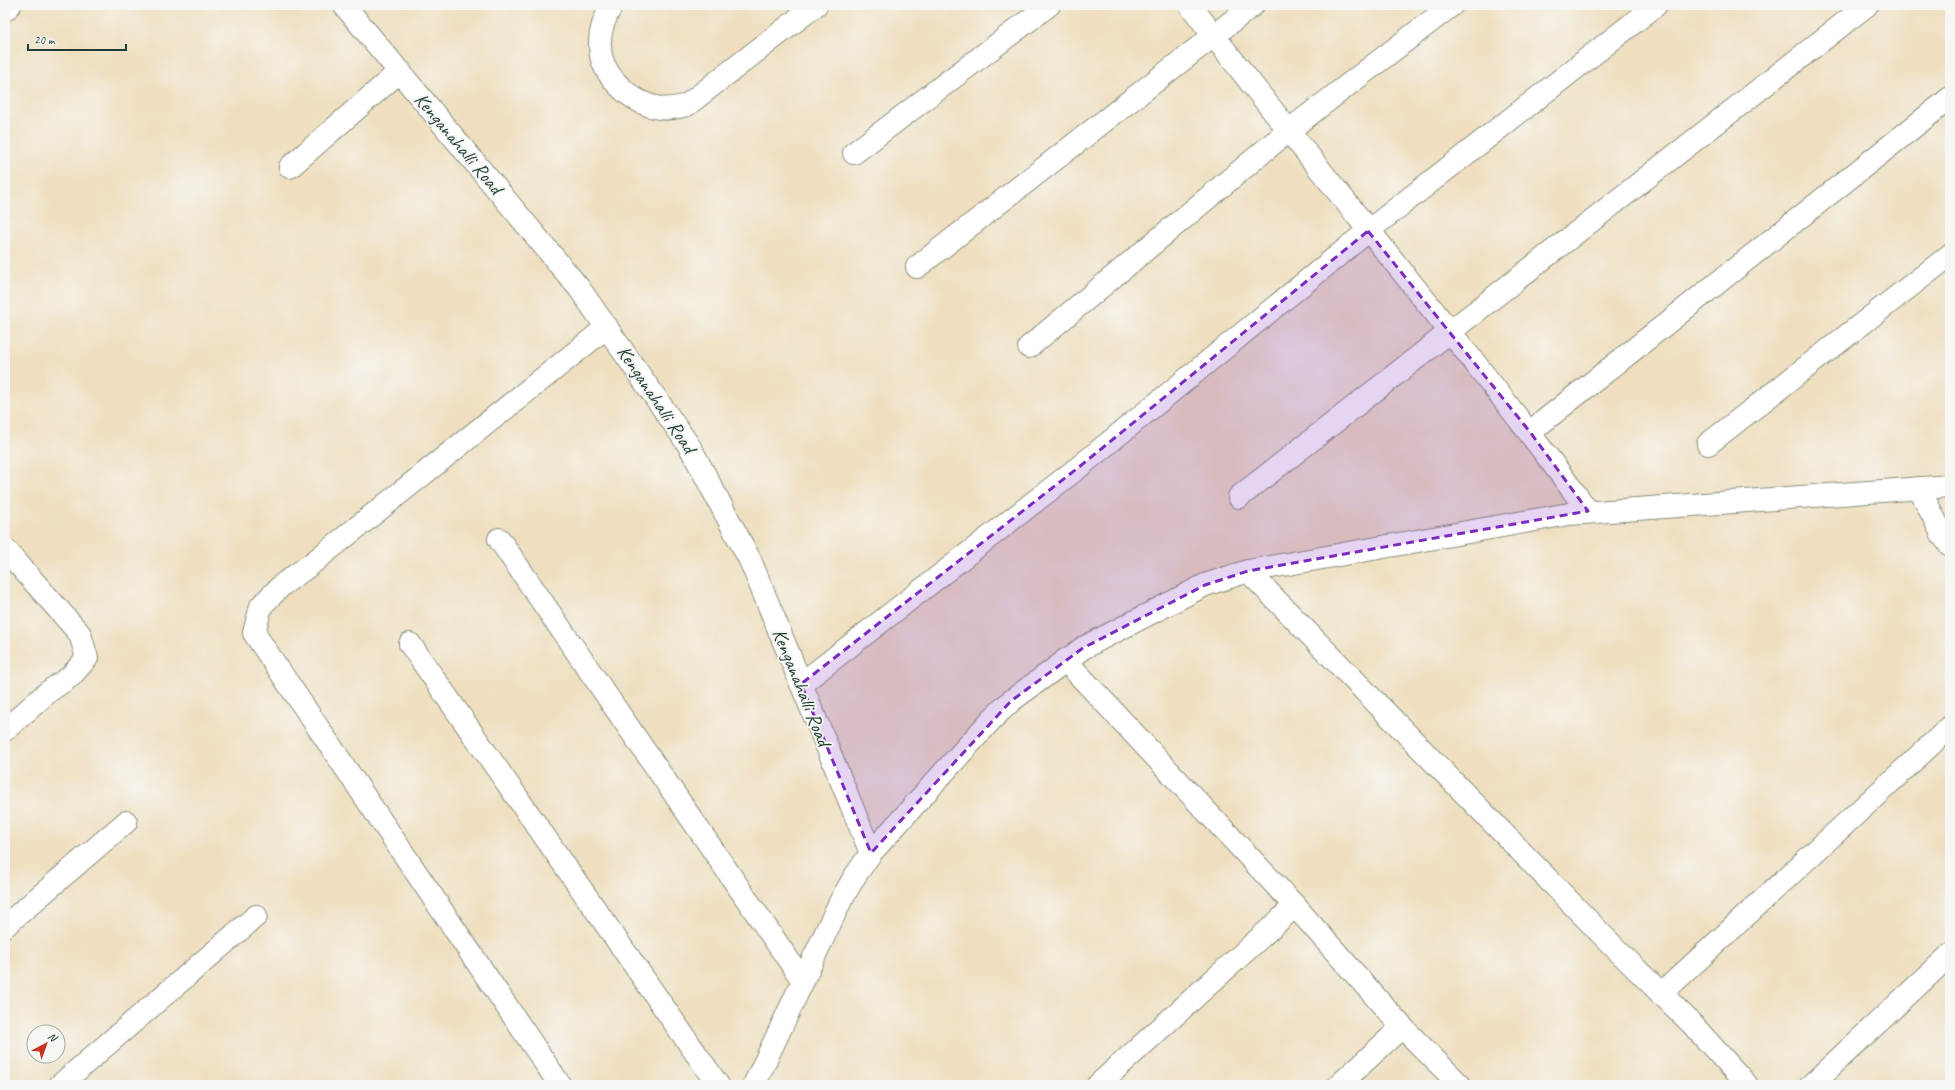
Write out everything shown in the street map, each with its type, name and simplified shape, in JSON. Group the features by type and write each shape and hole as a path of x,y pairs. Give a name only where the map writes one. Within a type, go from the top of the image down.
{"street":[{"path":"5,10 10,5"},
{"name":"Kenganahalli Road","path":"344,5 579,288 696,458 750,560 871,853"},
{"path":"612,5 602,26 600,45 601,55 610,73 619,86 635,99 648,106 673,109 687,104 816,5"},
{"path":"854,153 1049,5"},
{"path":"1190,5 1288,131 1530,432 1588,511"},
{"path":"917,267 1253,5"},
{"path":"1029,347 1288,131 1452,5"},
{"path":"801,684 1079,468 1368,230 1656,5"},
{"path":"1239,497 1867,5"},
{"path":"290,167 400,71"},
{"path":"1530,432 1950,98"},
{"path":"1708,444 1950,256"},
{"path":"560,1085 254,633 261,606 282,585 310,566 607,327"},
{"path":"754,1085 840,902 871,853 992,719 1011,701 1065,660 1099,639 1205,585 1248,571 1588,511 1950,486"},
{"path":"1919,488 1943,536 1950,545"},
{"path":"499,539 803,981"},
{"path":"5,549 80,634 87,658 71,676 48,692 5,730"},
{"path":"1248,571 1692,1024 1747,1085"},
{"path":"410,644 718,1085"},
{"path":"1065,660 1295,906 1402,1027 1460,1085"},
{"path":"1661,994 1950,727"},
{"path":"5,926 126,822"},
{"path":"1098,1085 1295,906"},
{"path":"60,1085 256,916"},
{"path":"1811,1085 1950,955"},
{"path":"1339,1085 1402,1027"}],"highlighted area":[{"path":"1368,231 1530,432 1588,511 1248,571 1205,585 1083,648 1011,701 871,853 801,684 1079,467"}]}
